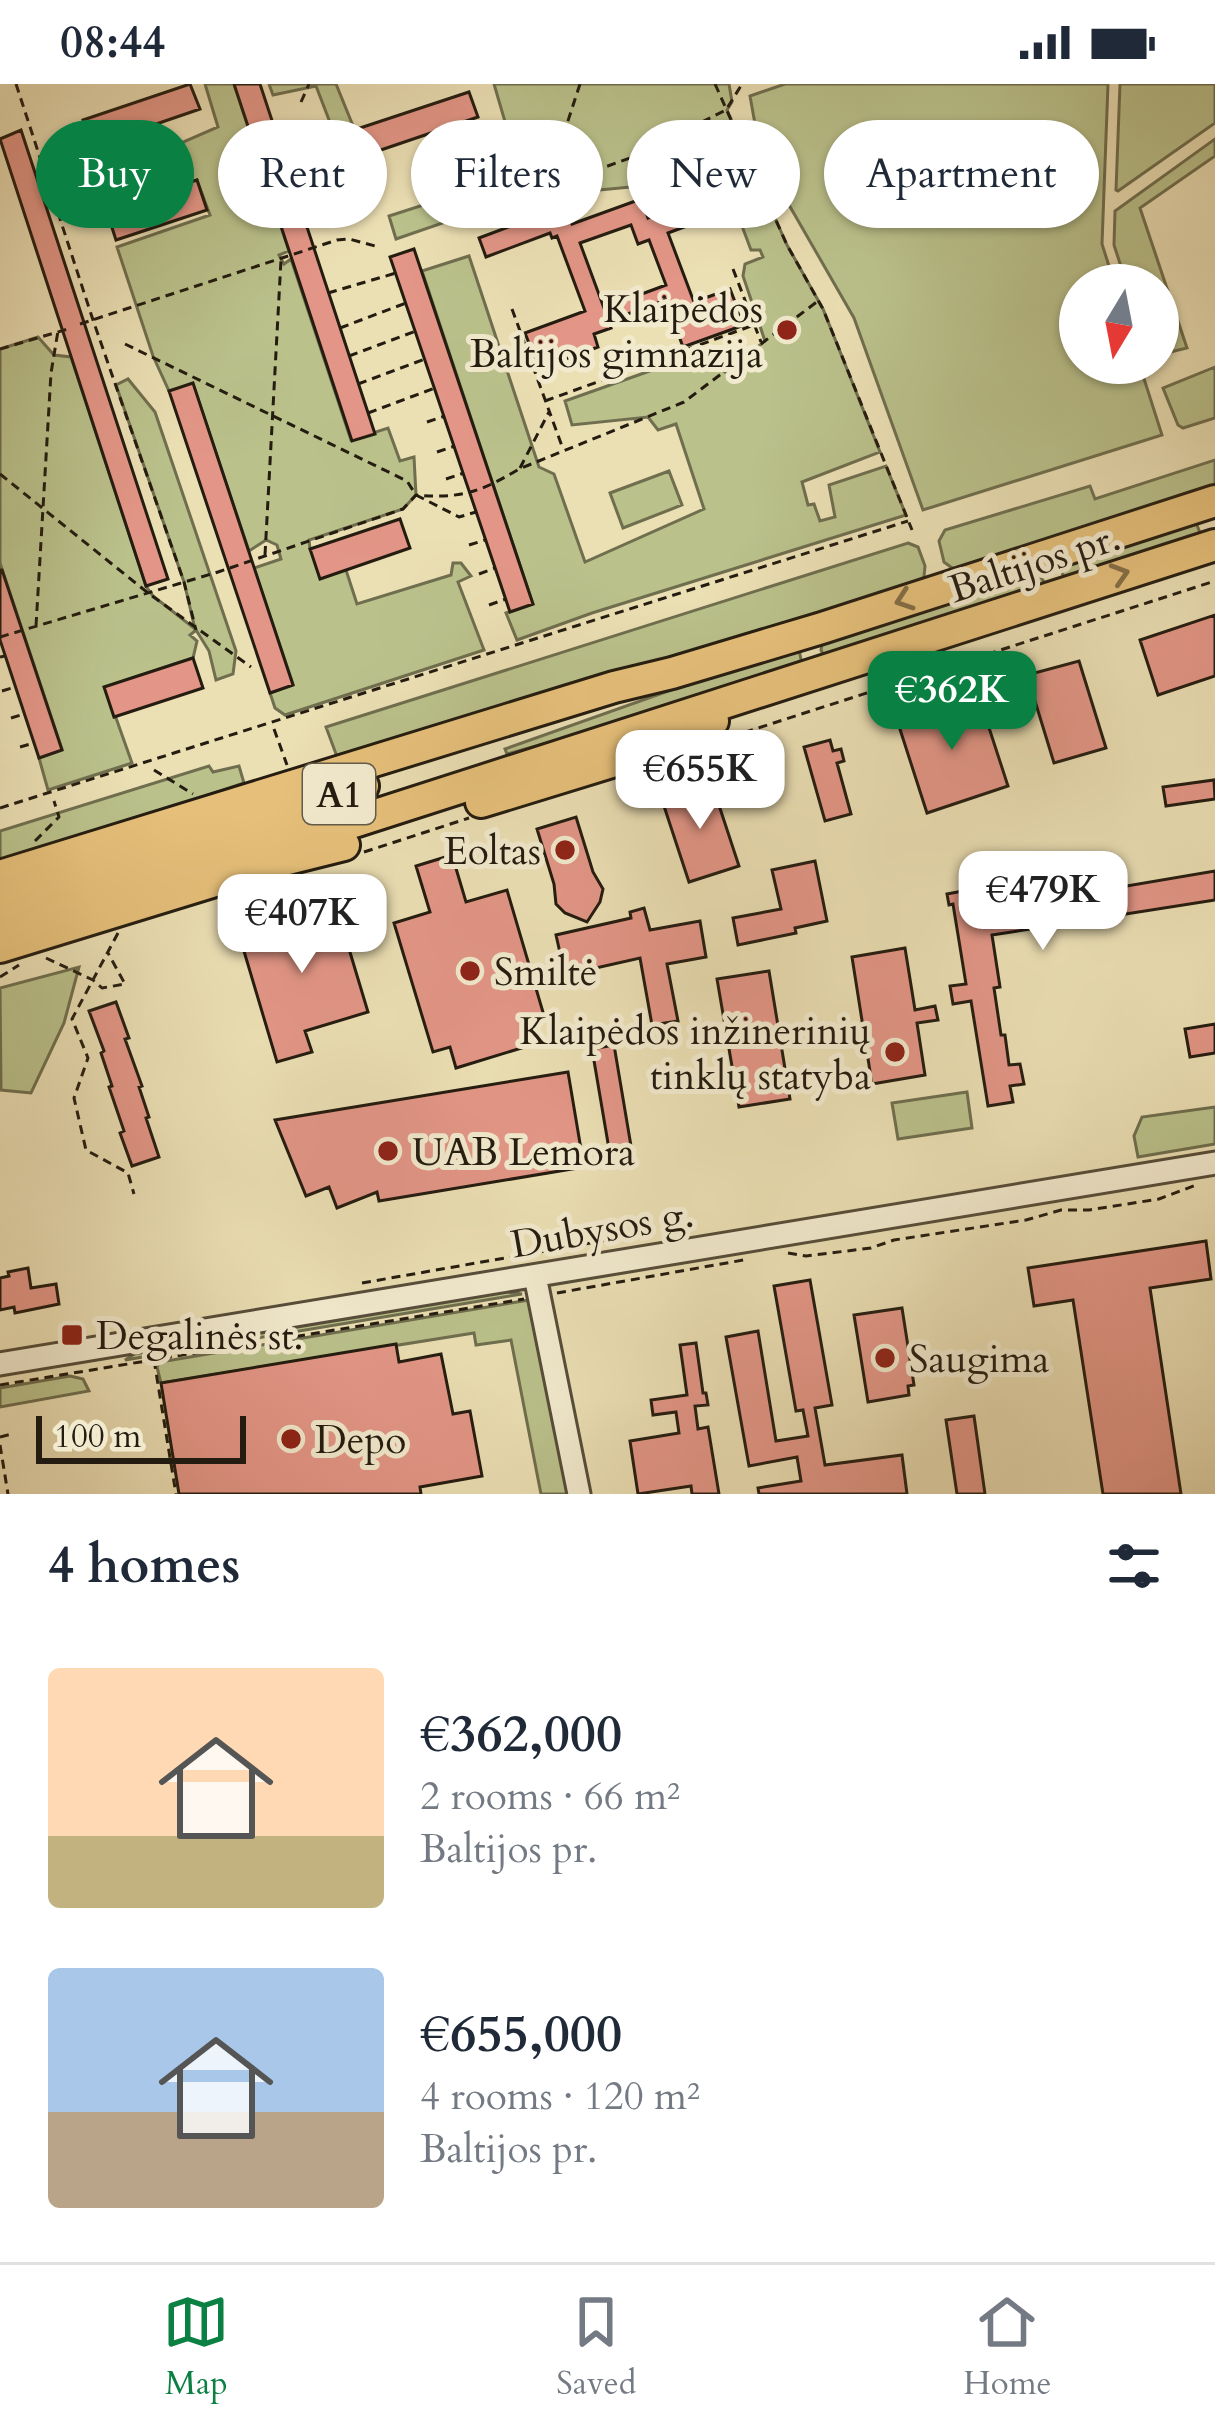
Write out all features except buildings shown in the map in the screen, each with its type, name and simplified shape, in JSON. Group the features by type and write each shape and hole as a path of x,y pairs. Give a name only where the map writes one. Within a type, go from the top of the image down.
{"highway":[{"name":"Baltijos pr.","path":"672,673 1215,501"},
{"name":"Baltijos pr.","path":"329,830 1215,544"},
{"path":"1030,561 1047,565 1057,577 1046,599"},
{"path":"822,628 812,642 812,654 826,670"},
{"path":"0,876 672,673"},
{"name":"A1","path":"0,901 351,790 614,700 672,673"},
{"path":"0,947 657,748 698,731 755,693"},
{"path":"280,861 329,830"},
{"name":"A1","path":"0,926 270,840 329,830"}],"street":[{"name":"Dubysos g.","path":"0,1364 537,1286 1212,1173"},
{"path":"537,1286 580,1494"}],"path":[{"path":"16,84 184,582 196,630"},
{"path":"301,102 310,84"},
{"path":"568,120 580,84"},
{"path":"715,84 787,245 823,309 912,530"},
{"path":"603,167 726,110 742,84"},
{"path":"80,324 337,239 375,246"},
{"path":"265,555 281,258"},
{"path":"733,268 762,344"},
{"path":"328,292 396,273"},
{"path":"0,637 184,582 403,508 416,495 452,498 499,482 519,469 684,403 818,301"},
{"path":"340,328 406,303"},
{"path":"512,309 564,451"},
{"path":"545,401 754,325"},
{"path":"0,350 68,329"},
{"path":"36,626 51,374 58,331"},
{"path":"349,356 416,332"},
{"path":"125,344 407,481 416,495 459,518 476,512"},
{"path":"358,384 425,358"},
{"path":"368,413 435,388"},
{"path":"519,469 549,412"},
{"path":"427,422 445,416"},
{"path":"436,452 455,446"},
{"path":"446,479 464,473"},
{"path":"0,474 196,630 251,667"},
{"path":"0,808 908,520"},
{"path":"469,545 485,540"},
{"path":"478,574 495,568"},
{"path":"836,702 1215,581"},
{"path":"489,605 506,599"},
{"path":"2,691 15,687"},
{"path":"11,718 24,714"},
{"path":"274,730 290,772"},
{"path":"20,747 34,743"},
{"path":"31,846 59,817 54,801"},
{"path":"119,932 72,1019 88,1058 74,1098 86,1150 128,1173 134,1194"},
{"path":"39,955 102,988 125,984 108,952"},
{"path":"789,1253 806,1256 871,1248 1061,1210 1159,1199 1212,1173"},
{"path":"362,1282 620,1238"},
{"path":"0,1385 537,1286 750,1259"},
{"path":"154,1360 176,1494"},
{"path":"0,1437 11,1434"},
{"path":"0,1445 8,1494"}],"green space":[{"path":"205,84 234,84 246,120 218,120 218,127"},
{"path":"269,84 336,84 351,120 329,120 316,86 273,95"},
{"path":"494,84 729,84 732,102 727,110 731,120 627,120 627,187 603,190 603,120 505,120"},
{"path":"785,84 1108,84 1102,244 1108,264 1059,264 1059,384 1146,384 1162,435 923,510 854,318 800,224 800,120 754,120 750,96"},
{"path":"1120,84 1215,84 1215,123 1118,191 1116,190"},
{"path":"218,127 218,228 281,228 289,251 279,255 284,264 291,259 351,440 388,428 400,461 414,457 416,495 403,509 309,540 310,549 346,570 357,604 451,575 453,563 461,563 471,576 458,582 484,650 285,715 275,708 270,693 293,684 254,568 281,559 277,545 266,540 249,551 193,384 169,391 117,247 172,228 194,228 194,221 210,215 194,181 194,137"},
{"path":"1215,139 1215,156 1140,208 1159,264 1120,264 1114,245 1115,211"},
{"path":"411,209 411,228 428,228 396,239 389,216"},
{"path":"743,228 779,228 823,309 880,452 802,482 808,505 814,504 820,521 835,517 829,485 886,466 906,515 517,640 506,613 533,604 422,271 469,256 539,467 554,474 585,562 704,509 676,424 658,430 648,417 572,425 565,401 706,351 725,372 765,341 743,276 745,264 763,257 760,250 751,250"},
{"path":"1179,324 1187,348 1179,350"},
{"path":"38,337 54,355 71,357 146,586 195,629 184,582 116,385 128,379 155,412 236,651 233,674 216,680 209,651 196,630 190,635 197,641 193,658 105,687 132,763 48,790 39,758 62,749 0,563 0,349"},
{"path":"1215,367 1215,418 1183,428 1178,425 1163,388"},
{"path":"1215,460 1215,487 955,570 944,562 939,541 945,530 1090,486 1095,499"},
{"path":"669,471 682,505 623,528 610,493"},
{"path":"1194,518 1203,540 1066,581 1057,563"},
{"path":"908,543 918,547 925,566 918,582 339,762 326,727"},
{"path":"1037,571 1043,586 824,656 821,650 823,640"},
{"path":"798,645 802,664 697,701 507,754 505,749"},
{"path":"209,766 213,772 239,766 244,783 206,796 205,801 37,858 0,860 0,831"},
{"path":"79,967 64,1023 31,1093 1,1090 0,988"},
{"path":"967,1092 972,1128 898,1139 892,1103"},
{"path":"1215,1107 1215,1144 1138,1157 1134,1136 1142,1117"},
{"path":"502,1291 522,1294 125,1360 139,1351"},
{"path":"529,1300 572,1494 541,1494 511,1340 476,1345 474,1333 161,1383 157,1367 160,1362"},
{"path":"70,1376 83,1379 89,1391 0,1407 0,1388"}],"place":[{"name":"Klaipėdos Baltijos gimnazija","path":"787,330"},
{"name":"Eoltas","path":"565,850"},
{"name":"Smiltė","path":"470,971"},
{"name":"Klaipėdos inžinerinių tinklų statyba","path":"895,1052"},
{"name":"UAB Lemora","path":"388,1151"},
{"name":"Degalinės st.","path":"72,1335"},
{"name":"Saugima","path":"885,1358"},
{"name":"Depo","path":"291,1439"}]}
